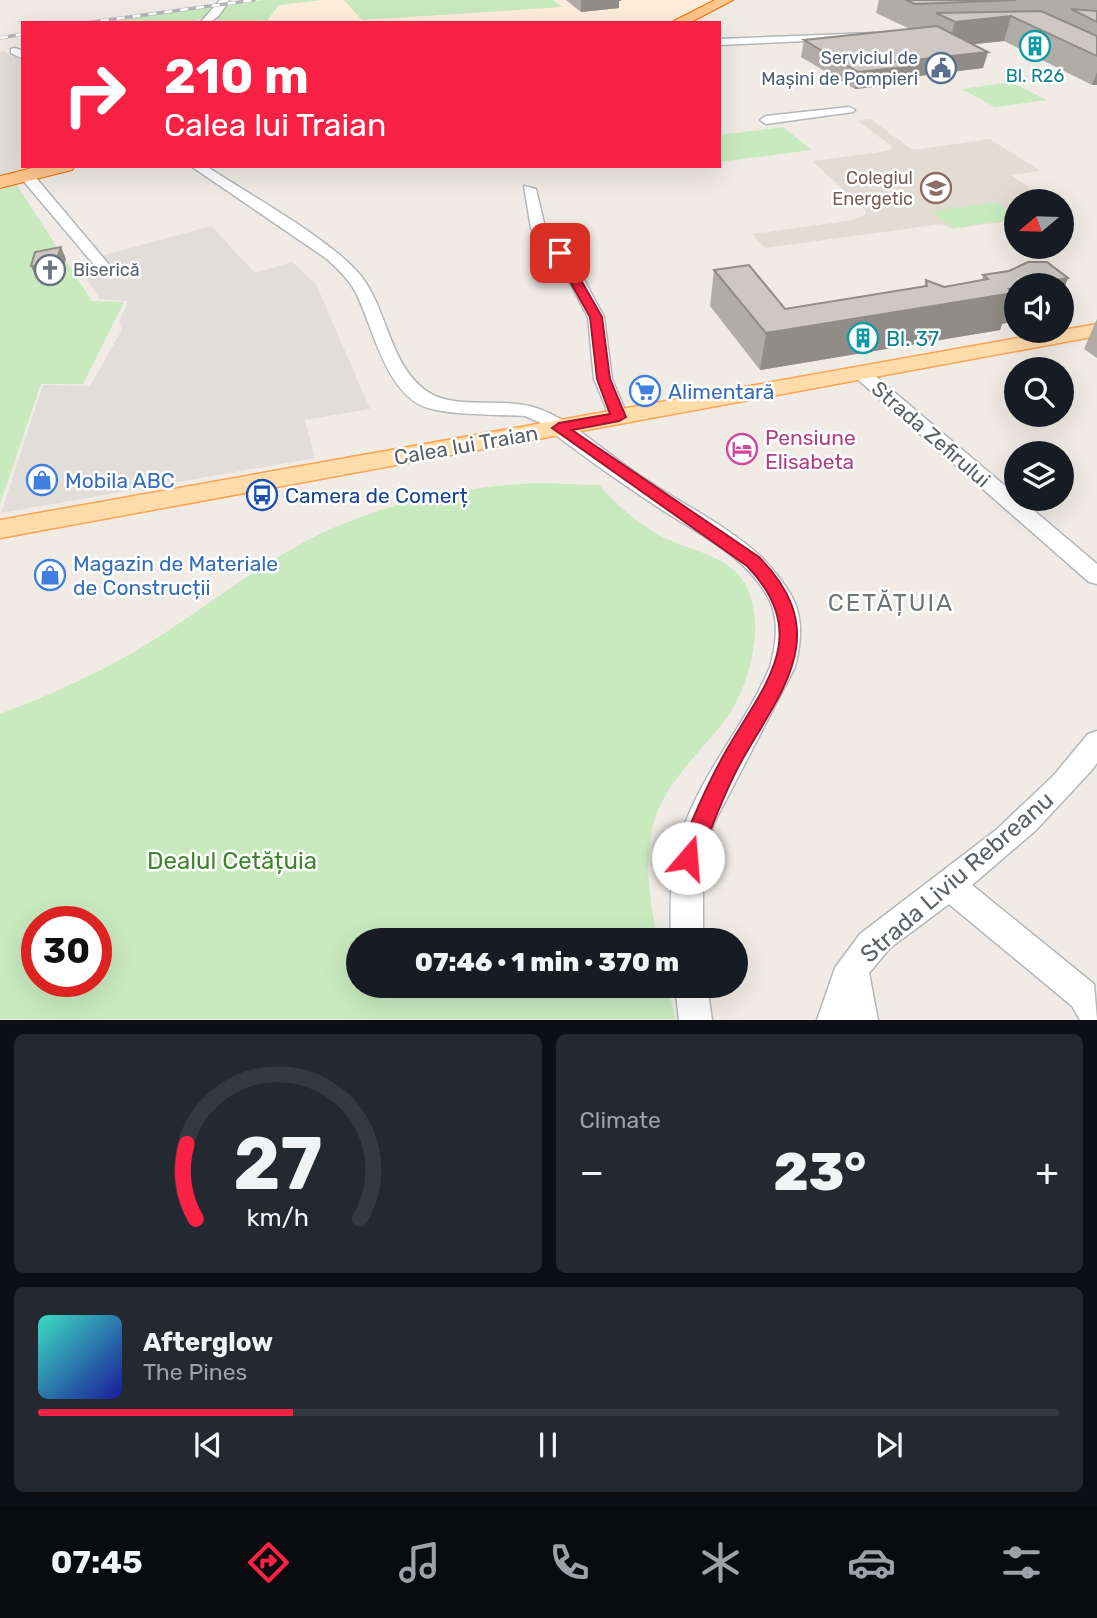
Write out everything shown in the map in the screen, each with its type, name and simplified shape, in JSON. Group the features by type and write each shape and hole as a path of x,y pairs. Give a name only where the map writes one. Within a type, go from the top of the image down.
{"highway":[{"path":"682,21 726,0"},
{"path":"0,182 57,168"}],"main road":[{"name":"Calea lui Traian","path":"0,530 1097,330"}],"street":[{"path":"207,21 223,4"},
{"path":"721,41 882,34"},
{"path":"766,120 849,110"},
{"path":"200,168 332,256 350,272 365,293 396,372 409,387 431,403 528,411 546,418 753,562 768,577 780,598 790,645 778,681 704,815 688,858 684,890 686,928"},
{"path":"26,176 106,270"},
{"path":"529,189 538,228 567,262 596,317 603,379 619,417"},
{"name":"Strada Zefirului","path":"861,373 1097,576"},
{"name":"Strada Liviu Rebreanu","path":"833,1020 836,1000 852,970 872,945 949,885 1034,813 1082,763 1097,742"},
{"path":"949,885 1083,995 1097,1017"},
{"path":"852,970 862,1020"},
{"path":"693,998 696,1020"}],"shaded area":[{"path":"344,0 363,20 561,7 553,0 716,0 670,21 269,21 279,5"},
{"path":"0,52 21,60 21,168 44,168 0,188"},
{"name":"Colegiul Energetic","path":"870,119 913,150 990,139 1040,171 1011,175 1033,189 1004,189 1004,222 950,229 942,224 765,248 752,234 854,220 866,214 865,209 812,161 888,151 892,148 858,121"},
{"path":"211,226 255,273 292,262 316,284 370,409 305,420 315,458 1,513 43,385 90,386 122,330 119,322 128,301 100,299 75,263"}],"green space":[{"path":"264,0 324,0 279,5 269,21 220,21 202,18 195,21 108,21"},
{"path":"344,0 553,0 562,7 362,20"},
{"path":"1011,82 1047,100 995,107 962,89"},
{"path":"783,127 812,150 721,162 721,135"},
{"path":"16,184 92,301 124,302 83,384 41,384 0,504 0,188"},
{"path":"998,202 1004,207 1004,221 953,228 932,211"},
{"name":"Dealul Cetățuia","path":"539,483 599,485 639,523 655,533 728,565 745,584 754,609 755,636 749,671 729,714 681,773 657,813 652,829 648,870 656,928 346,928 346,998 671,998 675,1019 0,1019 0,714 61,689 120,660 265,565 333,528 408,502 486,487"}],"building":[{"path":"906,0 1016,0 915,4"},
{"path":"1071,9 1097,11 1097,22"},
{"path":"1041,11 1097,36 1097,56 1011,16 955,22 936,13"},
{"path":"937,26 988,52 896,62 905,67 858,72 804,40"},
{"path":"61,247 55,264 31,266 35,252"},
{"path":"1028,262 1047,262 1061,273 1004,273 1004,294 766,333 714,270 749,265 785,309 927,286 926,280 944,287 988,279 983,275 1009,271"}],"railway":[{"path":"100,21 254,0"},
{"path":"0,38 21,34"}],"place":[{"name":"Bl. R26","path":"1035,46"},
{"name":"Serviciul de Mașini de Pompieri","path":"941,68"},
{"name":"Colegiul Energetic","path":"936,188"},
{"name":"Biserică","path":"50,270"},
{"name":"Bl. 37","path":"863,338"},
{"name":"Alimentară","path":"645,391"},
{"name":"Pensiune Elisabeta","path":"742,449"},
{"name":"Mobila ABC","path":"42,480"},
{"name":"Camera de Comerț","path":"262,495"},
{"name":"Magazin de Materiale de Construcții","path":"50,575"}],"district":[{"name":"CETĂȚUIA","path":"891,603"}],"route":[{"path":"560,253 590,302 596,317 603,379 619,417 559,428 753,562 768,577 780,598 787,621 790,645 773,693 734,756 699,824 688,858"}]}
